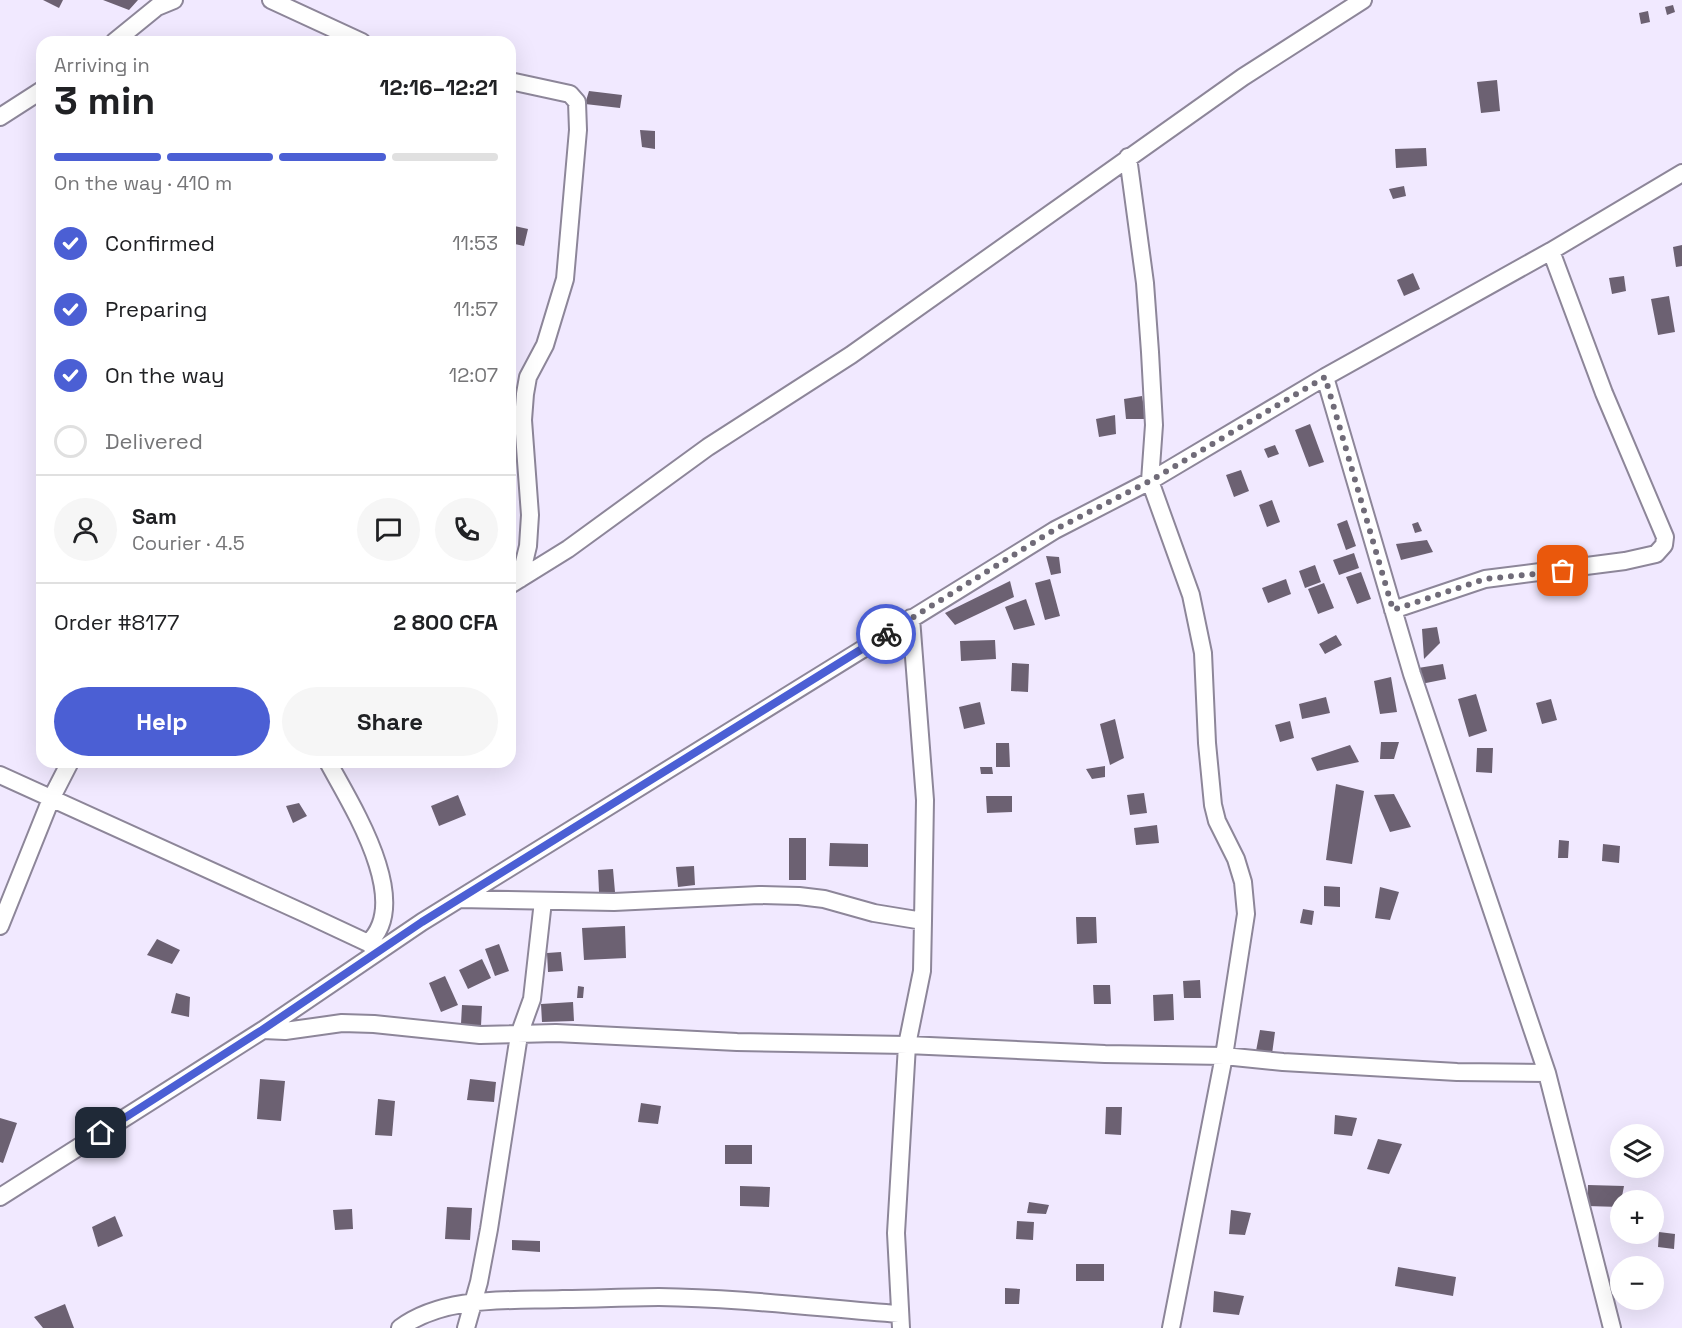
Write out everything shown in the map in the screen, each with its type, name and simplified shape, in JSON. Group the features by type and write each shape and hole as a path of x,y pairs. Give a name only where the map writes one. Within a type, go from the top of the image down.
{"street":[{"path":"121,36 157,7 174,0"},
{"path":"271,0 349,36"},
{"path":"516,581 568,549 708,447 851,355 1243,77 1363,0"},
{"path":"516,82 556,89 570,94 577,102 578,130 565,279 544,345 528,377 525,394 523,420 530,515 528,546 516,579"},
{"path":"0,117 36,94"},
{"path":"1128,158 1145,283 1150,352 1154,424 1150,481 1191,595 1203,653 1207,743 1214,805 1217,821 1236,859 1243,882 1246,914 1224,1056 1171,1328"},
{"path":"0,1197 262,1030 373,947 459,899 1054,530 1150,481 1325,377 1551,251 1682,173"},
{"path":"1393,610 1485,579 1521,577 1625,561 1656,554 1664,545 1665,537 1604,393 1551,251"},
{"path":"1325,377 1412,674 1547,1073 1612,1328"},
{"path":"400,1328 415,1317 473,1302 659,1297 900,1321 896,1233 907,1045 922,971 925,800 911,618"},
{"path":"0,926 51,799 67,768"},
{"path":"330,768 375,855 383,882 382,915 373,947"},
{"path":"0,775 373,947"},
{"path":"459,899 614,902 759,895 799,896 923,921"},
{"path":"466,1328 489,1229 519,1035 532,999 543,901"},
{"path":"262,1030 285,1031 342,1023 480,1035 556,1033 737,1042 907,1045 1105,1054 1224,1056 1283,1062 1422,1070 1547,1073"}],"building":[{"path":"43,0 63,0 59,8"},
{"path":"103,0 138,0 129,10"},
{"path":"1673,5 1675,12 1667,15 1665,7"},
{"path":"1648,11 1650,22 1641,24 1639,13"},
{"path":"1497,80 1500,111 1481,113 1477,82"},
{"path":"589,91 622,95 620,108 585,104"},
{"path":"640,130 655,131 655,149 642,147"},
{"path":"1426,148 1427,166 1396,168 1395,149"},
{"path":"1404,186 1406,196 1393,199 1389,189"},
{"path":"516,226 528,229 524,246 516,244"},
{"path":"1682,245 1682,266 1676,267 1673,247"},
{"path":"1413,273 1420,289 1404,296 1397,280"},
{"path":"1624,276 1626,291 1612,294 1609,278"},
{"path":"1669,296 1675,332 1658,335 1651,299"},
{"path":"1142,396 1146,419 1126,419 1124,399"},
{"path":"1115,415 1116,434 1099,437 1096,419"},
{"path":"1310,424 1324,462 1309,467 1295,430"},
{"path":"1275,445 1279,454 1268,458 1264,449"},
{"path":"1241,470 1249,491 1234,497 1226,475"},
{"path":"1272,500 1280,522 1267,527 1259,505"},
{"path":"1347,520 1356,546 1346,550 1337,524"},
{"path":"1418,522 1422,531 1415,533 1412,524"},
{"path":"1427,540 1433,552 1401,560 1396,544"},
{"path":"1354,553 1359,568 1339,575 1333,560"},
{"path":"1046,556 1059,557 1061,573 1051,575"},
{"path":"1315,565 1321,582 1305,588 1299,571"},
{"path":"1361,572 1371,599 1357,604 1346,577"},
{"path":"1050,579 1060,616 1045,620 1035,583"},
{"path":"1286,579 1291,594 1268,603 1262,588"},
{"path":"1010,581 1014,597 955,625 945,613"},
{"path":"1324,583 1334,608 1318,614 1308,589"},
{"path":"1026,599 1035,625 1014,630 1005,607"},
{"path":"1437,627 1440,643 1424,659 1422,629"},
{"path":"1336,635 1342,645 1325,654 1319,644"},
{"path":"995,640 996,659 961,661 960,641"},
{"path":"1012,663 1029,664 1028,692 1011,691"},
{"path":"1443,664 1446,679 1421,684 1418,668"},
{"path":"1391,677 1397,712 1380,714 1374,681"},
{"path":"1476,694 1487,731 1469,737 1458,699"},
{"path":"1326,697 1330,713 1302,719 1299,704"},
{"path":"1551,699 1557,720 1542,724 1536,703"},
{"path":"980,702 985,724 964,729 959,707"},
{"path":"1115,719 1124,758 1110,765 1100,724"},
{"path":"1290,721 1294,738 1280,742 1275,725"},
{"path":"1381,742 1399,742 1394,759 1380,759"},
{"path":"996,743 1009,743 1010,767 996,767"},
{"path":"1350,745 1359,762 1317,771 1311,758"},
{"path":"1477,748 1493,748 1492,773 1476,772"},
{"path":"1105,766 1105,777 1092,779 1086,769"},
{"path":"980,767 992,767 993,774 981,774"},
{"path":"1336,784 1364,791 1352,864 1326,860"},
{"path":"1144,793 1147,813 1130,815 1127,795"},
{"path":"1394,794 1411,827 1390,832 1374,795"},
{"path":"458,795 466,815 439,826 431,806"},
{"path":"986,796 1012,796 1012,812 987,813"},
{"path":"299,803 307,816 293,823 286,806"},
{"path":"1157,825 1159,843 1136,845 1134,828"},
{"path":"789,838 806,838 806,880 789,880"},
{"path":"1559,840 1569,841 1568,858 1558,858"},
{"path":"830,843 868,844 868,867 829,866"},
{"path":"1603,844 1620,846 1619,863 1602,861"},
{"path":"694,866 695,885 678,887 676,867"},
{"path":"613,869 615,892 599,892 598,870"},
{"path":"1324,886 1340,887 1340,907 1324,906"},
{"path":"1380,887 1399,892 1390,920 1375,918"},
{"path":"1303,909 1314,911 1312,925 1300,923"},
{"path":"1076,917 1096,917 1097,943 1077,944"},
{"path":"625,926 626,958 584,960 582,928"},
{"path":"157,939 180,950 172,964 147,955"},
{"path":"499,944 509,971 495,976 485,949"},
{"path":"561,952 563,971 548,972 547,953"},
{"path":"482,959 491,978 468,989 459,970"},
{"path":"445,976 458,1005 441,1012 429,983"},
{"path":"1200,980 1201,998 1184,998 1183,981"},
{"path":"1093,985 1110,985 1111,1004 1094,1004"},
{"path":"578,986 584,987 583,998 577,998"},
{"path":"176,993 190,997 189,1017 171,1013"},
{"path":"1173,994 1174,1020 1154,1021 1153,995"},
{"path":"573,1002 574,1021 542,1022 541,1004"},
{"path":"462,1005 482,1006 481,1026 461,1024"},
{"path":"1260,1030 1275,1032 1272,1054 1256,1051"},
{"path":"260,1079 285,1081 281,1121 257,1119"},
{"path":"470,1079 496,1082 494,1102 467,1100"},
{"path":"378,1099 395,1101 392,1136 375,1135"},
{"path":"641,1103 661,1106 658,1124 638,1122"},
{"path":"1106,1107 1122,1107 1121,1135 1105,1134"},
{"path":"1335,1115 1357,1118 1352,1136 1334,1134"},
{"path":"0,1118 17,1123 3,1163 0,1162"},
{"path":"1378,1139 1402,1144 1389,1174 1367,1169"},
{"path":"725,1145 752,1145 752,1164 725,1164"},
{"path":"1588,1185 1624,1186 1623,1190 1610,1190 1610,1207 1587,1206"},
{"path":"740,1186 770,1187 769,1207 740,1206"},
{"path":"1029,1202 1049,1205 1046,1214 1027,1213"},
{"path":"447,1207 472,1208 470,1240 445,1239"},
{"path":"352,1209 353,1229 335,1230 333,1210"},
{"path":"1231,1210 1251,1213 1245,1235 1229,1234"},
{"path":"115,1216 123,1236 98,1247 92,1227"},
{"path":"1017,1221 1034,1222 1033,1240 1016,1239"},
{"path":"1664,1233 1675,1234 1674,1249 1658,1247 1658,1244 1664,1244"},
{"path":"512,1240 540,1241 540,1252 512,1250"},
{"path":"1076,1264 1104,1264 1104,1281 1076,1281"},
{"path":"1398,1267 1456,1277 1453,1296 1395,1286"},
{"path":"1005,1288 1020,1289 1019,1304 1005,1304"},
{"path":"1214,1291 1244,1296 1239,1315 1213,1312"},
{"path":"65,1304 74,1328 43,1328 34,1317"}],"way so far":[{"path":"886,634 1054,530 1150,481 1325,377 1393,610 1485,579 1563,571"}],"route":[{"path":"101,1133 262,1030 422,922 886,634"}]}
